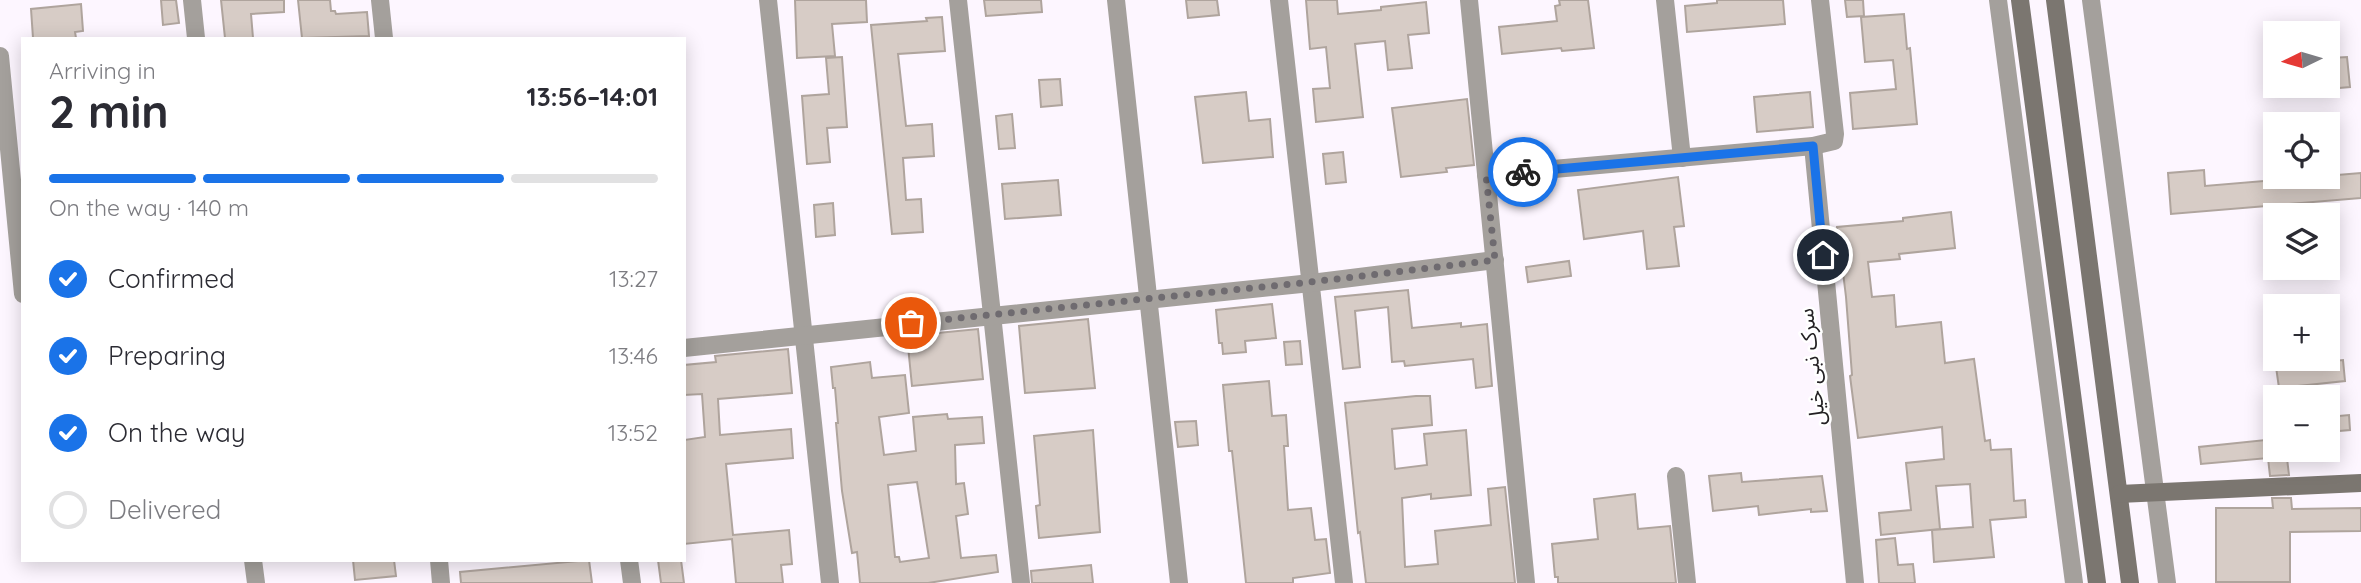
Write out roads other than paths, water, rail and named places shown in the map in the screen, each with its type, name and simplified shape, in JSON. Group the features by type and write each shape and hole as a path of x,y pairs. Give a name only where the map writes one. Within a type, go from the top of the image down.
{"main road":[{"path":"2020,0 2097,583"},
{"path":"2055,0 2130,583"},
{"path":"2119,494 2361,483"}],"street":[{"path":"192,0 196,37"},
{"path":"380,0 384,37"},
{"path":"768,0 830,583"},
{"path":"958,0 1021,583"},
{"path":"1116,0 1179,583"},
{"path":"1279,0 1344,583"},
{"path":"1469,0 1526,583"},
{"path":"1665,0 1682,158"},
{"path":"1486,175 1813,146 1834,141 1836,134 1820,0"},
{"path":"1998,0 2074,583"},
{"path":"2091,0 2167,583"},
{"path":"0,56 21,273"},
{"name":"سرک نبی خیل","path":"1813,146 1855,583"},
{"path":"686,348 1495,260"},
{"path":"1676,476 1687,583"},
{"path":"253,562 256,583"},
{"path":"439,562 442,583"},
{"path":"629,562 632,583"}]}
